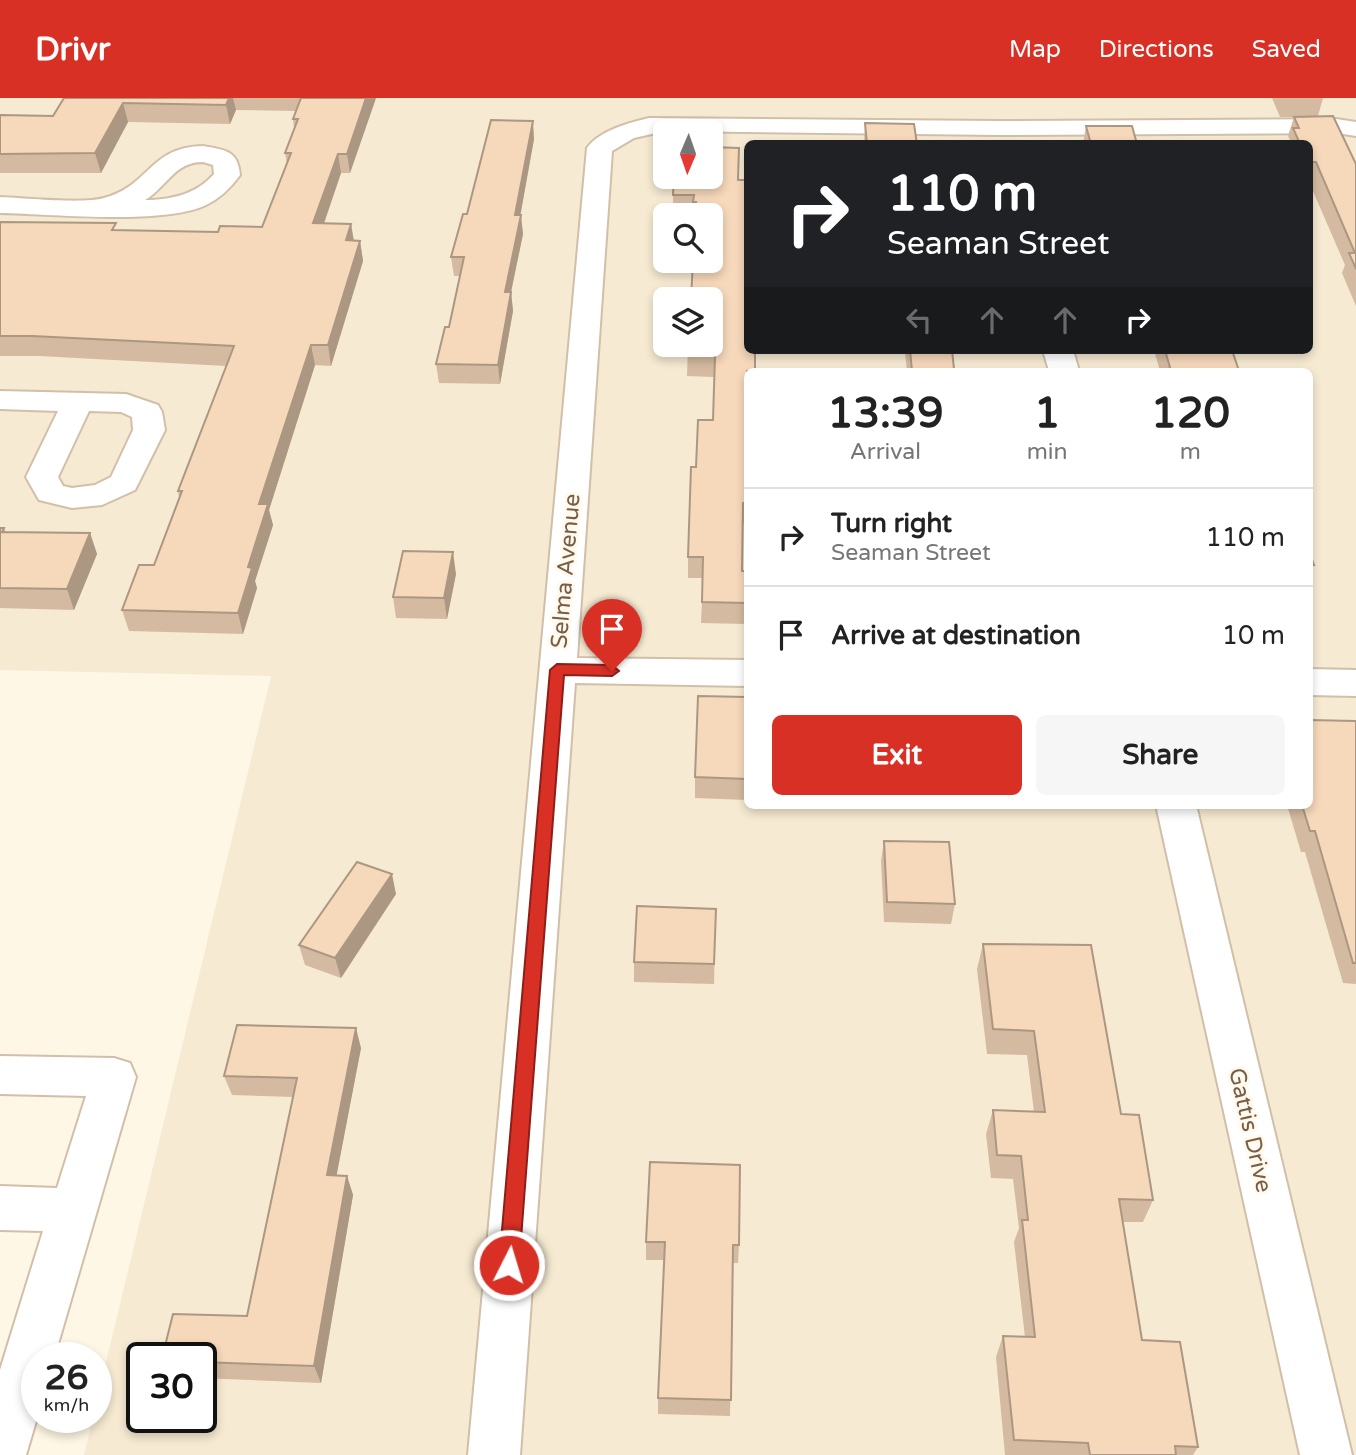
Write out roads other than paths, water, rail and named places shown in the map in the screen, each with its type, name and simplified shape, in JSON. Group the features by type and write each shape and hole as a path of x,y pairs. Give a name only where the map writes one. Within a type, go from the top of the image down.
{"street":[{"name":"Selma Avenue","path":"494,1455 600,148 625,133 649,125 1000,136"},
{"path":"1000,136 1336,126 1356,129"},
{"path":"0,205 103,207"},
{"path":"0,400 78,402"},
{"path":"557,670 744,673"},
{"path":"1313,682 1356,683"},
{"name":"Gattis Drive","path":"1177,809 1326,1455"},
{"path":"0,1074 114,1077 74,1210 12,1371 0,1454"},
{"path":"0,1208 74,1210"}]}
